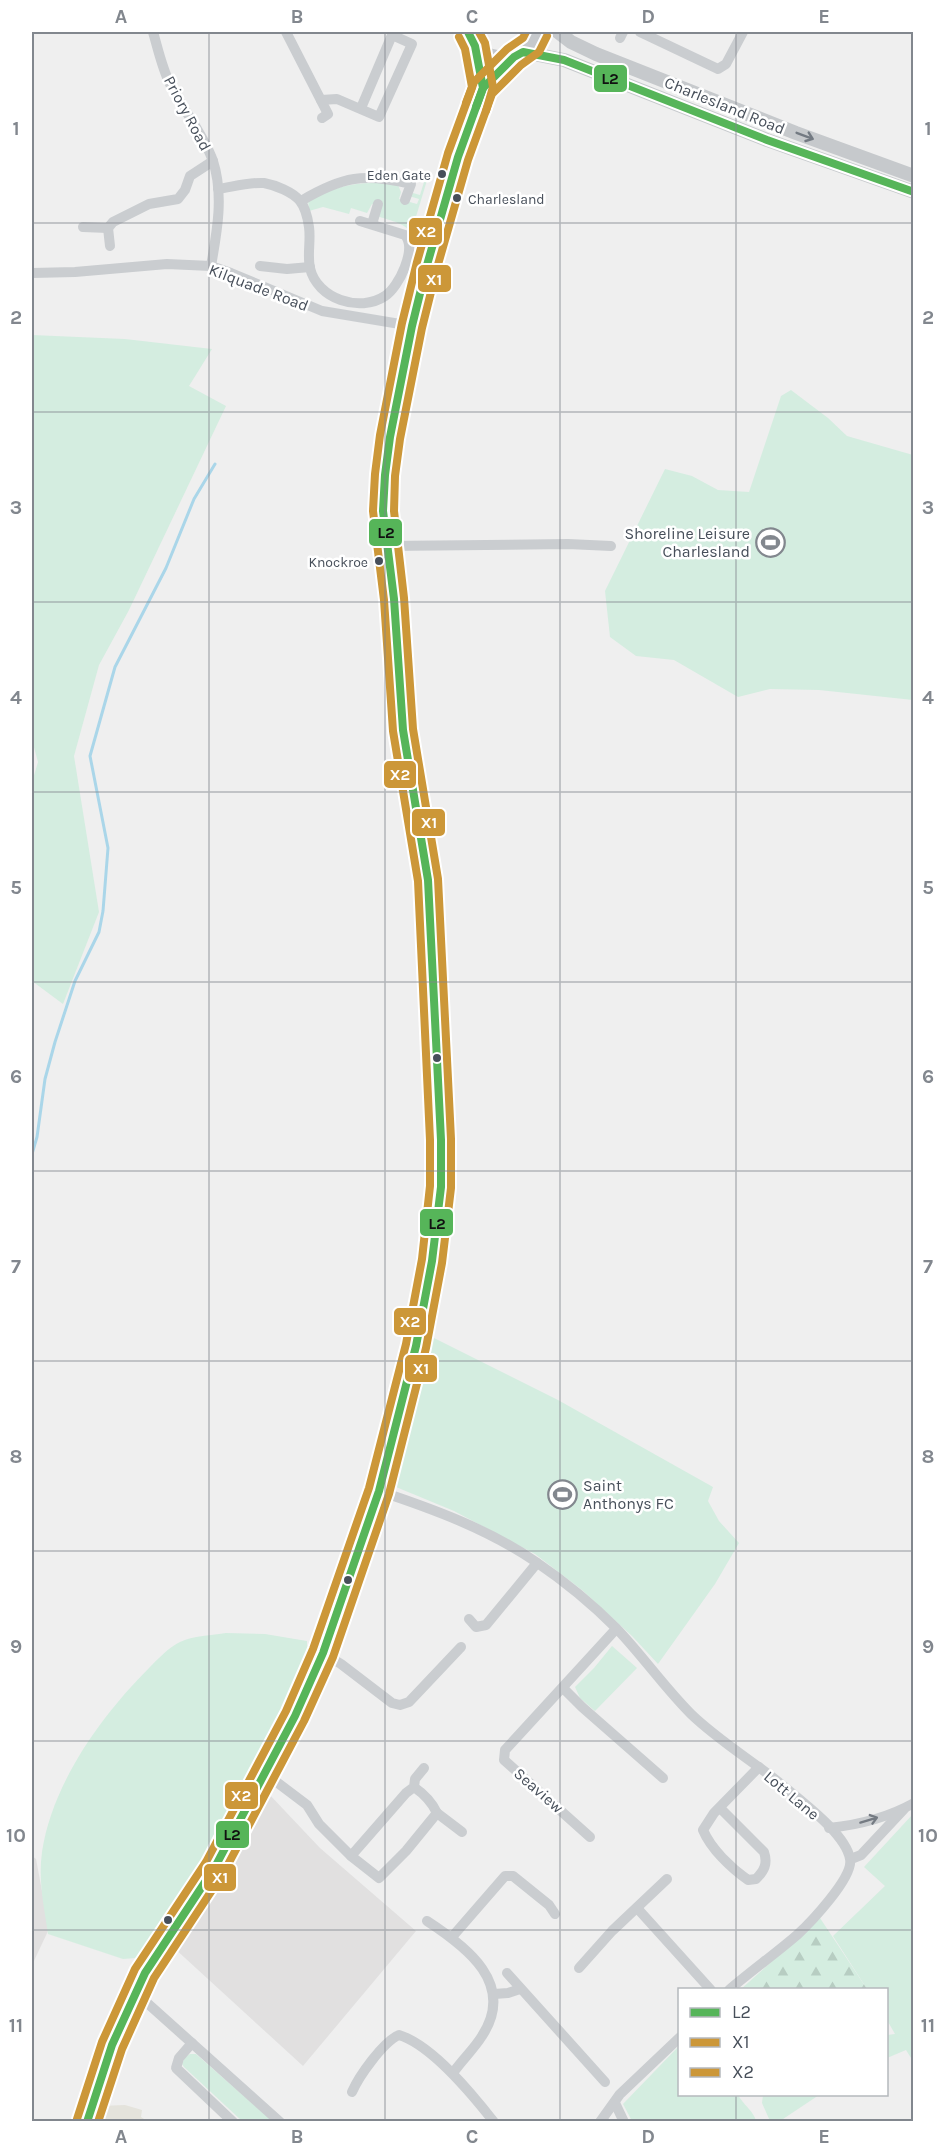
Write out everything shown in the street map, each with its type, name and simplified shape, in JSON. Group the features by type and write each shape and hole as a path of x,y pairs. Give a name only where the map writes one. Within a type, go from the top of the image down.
{"main road":[{"path":"87,2121 108,2055 146,1973 215,1868 295,1716 322,1653 379,1491 416,1346 432,1261 441,1187 428,880 403,729 394,599 383,511 385,475 390,436 412,326 451,179 483,88 531,45 537,32"},
{"name":"Charlesland Road","path":"558,32 571,42 596,54 806,137 914,176"},
{"path":"469,36 483,88"},
{"name":"Charlesland Road","path":"469,36 484,53 495,58 518,55 564,60 767,140 914,192"}],"street":[{"name":"Priory Road","path":"153,32 170,83 213,161 218,189 218,219 211,266"},
{"path":"286,32 328,114 322,118"},
{"path":"640,32 718,69 726,64 743,32"},
{"path":"321,100 338,99 380,117 412,44 392,35 361,108"},
{"path":"110,246 108,228 113,222 149,204 178,199 186,190 190,176 213,161"},
{"path":"301,201 339,182 383,177 411,184 405,200"},
{"path":"218,189 264,183 281,189 301,201 309,226 310,267 314,281 326,292 340,300 356,303 372,302 386,295 397,283 410,246 405,235 360,221"},
{"path":"372,225 378,204"},
{"path":"83,227 108,228"},
{"name":"Kilquade Road","path":"32,273 75,272 167,264 211,266 322,311 412,326"},
{"path":"260,266 287,269 310,267"},
{"path":"387,546 611,546"},
{"name":"Lott Lane","path":"379,1491 441,1512 490,1536 537,1563 580,1594 616,1629 689,1712 709,1731 784,1787 829,1828 845,1845 850,1859"},
{"path":"469,1619 476,1627 486,1625 537,1563"},
{"name":"Seaview","path":"591,1837 504,1760 505,1750 616,1629"},
{"path":"322,1653 341,1664 392,1703 400,1705 409,1702 461,1647"},
{"path":"563,1688 663,1778"},
{"path":"720,1808 764,1852 767,1860 756,1879 748,1880 740,1874 703,1830 706,1823 720,1808 759,1767"},
{"path":"351,1856 406,1793 414,1787 416,1779 424,1768"},
{"path":"266,1774 307,1804 319,1824 351,1856 379,1878 406,1851 437,1813"},
{"path":"414,1787 428,1799 437,1813 462,1832"},
{"path":"829,1828 851,1825 910,1805"},
{"path":"730,1988 797,1935 834,1894 850,1869 850,1859 861,1855 910,1805"},
{"path":"452,1937 505,1876 513,1876 549,1905 555,1914"},
{"path":"579,1968 612,1931 667,1879"},
{"path":"637,1908 710,1988"},
{"path":"427,1921 452,1937 480,1964 494,1994 494,2007 483,2034 453,2073"},
{"path":"507,1973 605,2082"},
{"path":"494,1994 520,1989"},
{"path":"136,1993 280,2121"},
{"path":"352,2091 376,2057 393,2038 399,2035 409,2038 453,2073 494,2121"},
{"path":"600,2121 620,2094 678,2039"},
{"path":"192,2043 178,2058 176,2068 233,2121"},
{"path":"615,2103 624,2121"}],"shaded area":[{"path":"268,1793 320,1848 416,1931 303,2066 173,1947 232,1858"},
{"path":"32,1856 36,1859 48,1931 32,1965"},
{"path":"125,2105 142,2110 141,2117 147,2121 95,2121 100,2106"}],"green space":[{"path":"418,173 428,177 415,220 417,228 415,237 403,226 377,216 380,206 372,204 367,213 351,208 349,214 323,207 309,211 308,199 342,187 373,183 398,185 401,192 399,199 417,204 419,199 409,196 413,193 420,195 424,182 416,179"},
{"path":"32,335 125,339 212,349 189,386 226,406 129,610 99,665 74,756 99,912 63,1004 32,981 32,782 38,762 32,740"},
{"name":"Shoreline Leisure Charlesland","path":"791,390 828,418 847,436 913,455 913,700 819,690 770,689 738,697 674,660 636,656 610,637 605,591 665,469 692,476 718,490 749,492 781,396"},
{"name":"Saint Anthonys FC","path":"430,1336 558,1400 713,1487 708,1501 719,1521 739,1543 715,1584 658,1664 632,1636 582,1590 535,1554 454,1511 396,1487 393,1474"},
{"path":"226,1633 265,1634 307,1641 311,1653 293,1709 205,1872 158,1934 136,1958 123,1959 48,1934 41,1883 42,1852 56,1801 81,1753 113,1707 168,1650 190,1638"},
{"path":"612,1646 637,1668 595,1711 580,1698 575,1687"},
{"path":"913,1814 913,2061 906,2050 888,2058 888,2035 895,2034 888,2022 888,1988 866,1988 833,1936 885,1886 864,1867"},
{"path":"820,1918 866,1988 742,1988"},
{"path":"678,2047 678,2096 739,2096 756,2121 632,2121 623,2104"},
{"path":"196,2054 270,2119 269,2121 242,2121 184,2067 182,2064 185,2057"},
{"path":"763,2096 818,2096 780,2121 770,2121 762,2103"}],"waterway":[{"path":"32,1154 37,1137 45,1079 55,1042 75,981 99,932 103,911 108,848 90,756 115,667 166,568 194,499 215,464"}],"transit line":[{"name":"L2","path":"468,32 475,46 483,88 476,107"},
{"name":"X2","path":"479,32 485,43 493,87 486,111"},
{"name":"X2","path":"77,2119 102,2042 135,1969 206,1862 286,1711 313,1649 369,1488 406,1344 422,1259 430,1186 430,1140 418,881 393,731 384,600 373,511 375,474 380,435 402,323 448,153 474,82 507,49 523,38 526,32"},
{"name":"X1","path":"98,2122 122,2049 154,1978 224,1872 304,1721 333,1657 389,1494 426,1348 442,1263 451,1188 451,1139 438,879 413,729 404,598 394,511 395,476 422,328 468,160 492,94 521,65 539,52 547,36"},
{"name":"X1","path":"459,37 465,49 472,87 466,103"},
{"name":"L2","path":"87,2122 112,2045 145,1973 215,1867 295,1716 323,1653 379,1491 416,1346 432,1261 441,1187 441,1140 428,880 403,730 394,599 383,511 390,437 412,326 458,157 483,88 514,57 523,52 564,60 767,140 914,192"}],"place":[{"name":"Eden Gate","path":"442,174"},
{"name":"Charlesland","path":"457,198"},
{"name":"Shoreline Leisure Charlesland","path":"771,542"},
{"name":"Knockroe","path":"379,561"},
{"name":"Saint Anthonys FC","path":"562,1494"}]}
